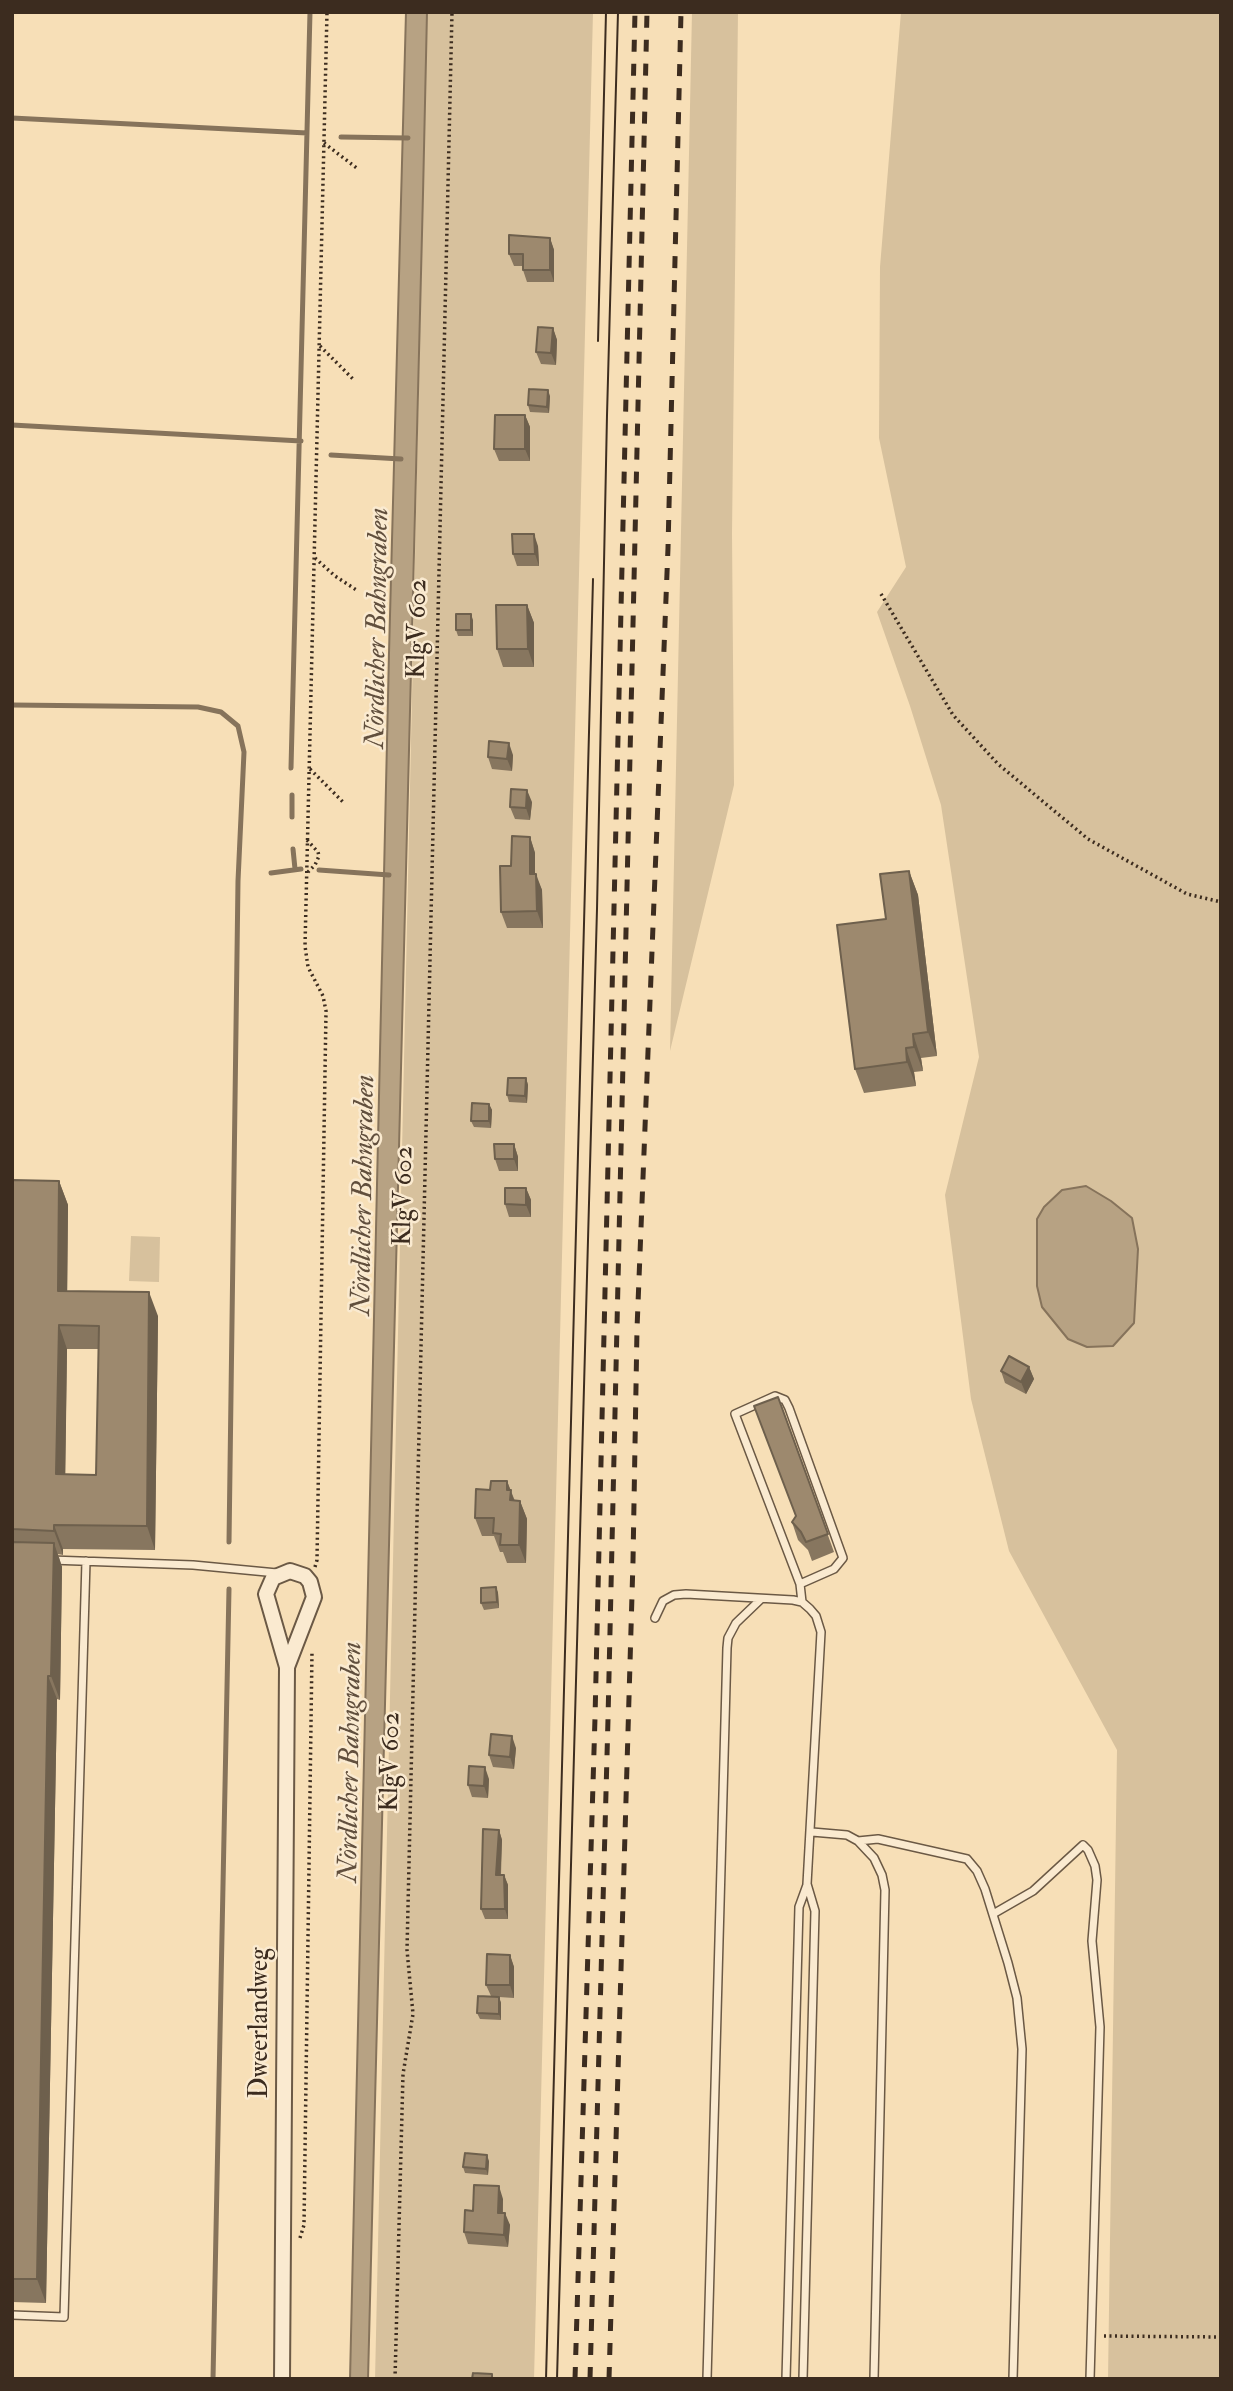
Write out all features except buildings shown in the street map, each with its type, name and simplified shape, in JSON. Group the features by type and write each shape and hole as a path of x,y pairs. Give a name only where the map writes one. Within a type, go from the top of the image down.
{"street":[{"path":"281,1573 315,1577"},
{"name":"Dweerlandweg","path":"281,1573 274,1578 266,1594 287,1667 282,2379"},
{"name":"Dweerlandweg","path":"287,1667 312,1605 315,1577"}],"lane":[{"path":"786,2379 799,1907 807,1884 821,1632 816,1616 802,1602 800,1584 735,1414 775,1396 785,1400 789,1408 843,1558 834,1569 800,1584"},
{"path":"37,1560 192,1565 281,1573"},
{"path":"12,2315 64,2317 86,1561"},
{"path":"655,1618 663,1601 674,1595 802,1602"},
{"path":"707,2379 727,1648 728,1639 736,1623 761,1599"},
{"path":"811,1832 847,1835 858,1841 874,1858 885,1890 874,2379"},
{"path":"858,1841 878,1839 967,1859 977,1871 993,1914 1017,1998 1022,2049 1013,2379"},
{"path":"993,1914 1016,1903 1041,1885 1083,1845 1088,1850 1095,1866 1097,1880 1092,1941 1100,2027 1090,2379"},
{"path":"803,2379 815,1911 807,1884"}],"path":[{"path":"315,1577 318,1546 326,1011 323,996 305,957 327,12"},
{"name":"KlgV 602","path":"395,2379 403,2074 413,2014 407,1950 453,12"},
{"path":"324,143 358,169"},
{"path":"319,345 353,379"},
{"path":"314,557 335,576 358,591"},
{"path":"881,594 953,715 998,764 1088,839 1187,894 1221,902"},
{"path":"309,769 343,802"},
{"path":"307,840 319,856 307,873"},
{"path":"315,1566 315,1577"},
{"path":"297,2247 304,2225 312,1649"},
{"path":"1091,2336 1221,2337"}],"shaded area":[{"path":"406,12 427,12 423,194 368,2379 350,2379 389,653"},
{"path":"427,12 593,12 534,2379 375,2379"},
{"path":"692,12 738,12 732,533 734,785 670,1051"},
{"path":"901,12 1221,12 1221,2379 1108,2379 1117,1750 1009,1551 971,1399 945,1195 979,1057 941,805 877,612 906,567 879,438 880,267"},
{"path":"1086,1186 1132,1218 1138,1249 1134,1323 1113,1346 1087,1347 1068,1339 1042,1307 1037,1286 1037,1219 1044,1207 1062,1190"},
{"path":"131,1236 160,1237 159,1282 129,1281"}],"waterway":[{"path":"291,768 310,12"},
{"path":"12,118 307,133"},
{"path":"341,137 408,138"},
{"path":"12,425 301,441"},
{"path":"331,455 401,459"},
{"path":"12,705 198,707 221,712 238,726 244,752 238,881 229,1542"},
{"path":"292,795 292,817"},
{"path":"293,849 295,869"},
{"path":"271,873 301,869"},
{"path":"319,870 389,875"},
{"path":"213,2379 229,1589"}],"tram line":[{"path":"598,341 606,12"},
{"path":"557,2379 597,909 618,12"},
{"path":"546,2379 593,579"}],"railway":[{"path":"575,2379 595,1718 635,12"},
{"path":"590,2379 608,1719 647,12"},
{"path":"609,2379 633,1561 637,1329 668,548 681,12"}],"water label":[{"name":"Nördlicher Bahngraben","path":"379,628"},
{"name":"Nördlicher Bahngraben","path":"365,1195"},
{"name":"Nördlicher Bahngraben","path":"352,1762"}]}
